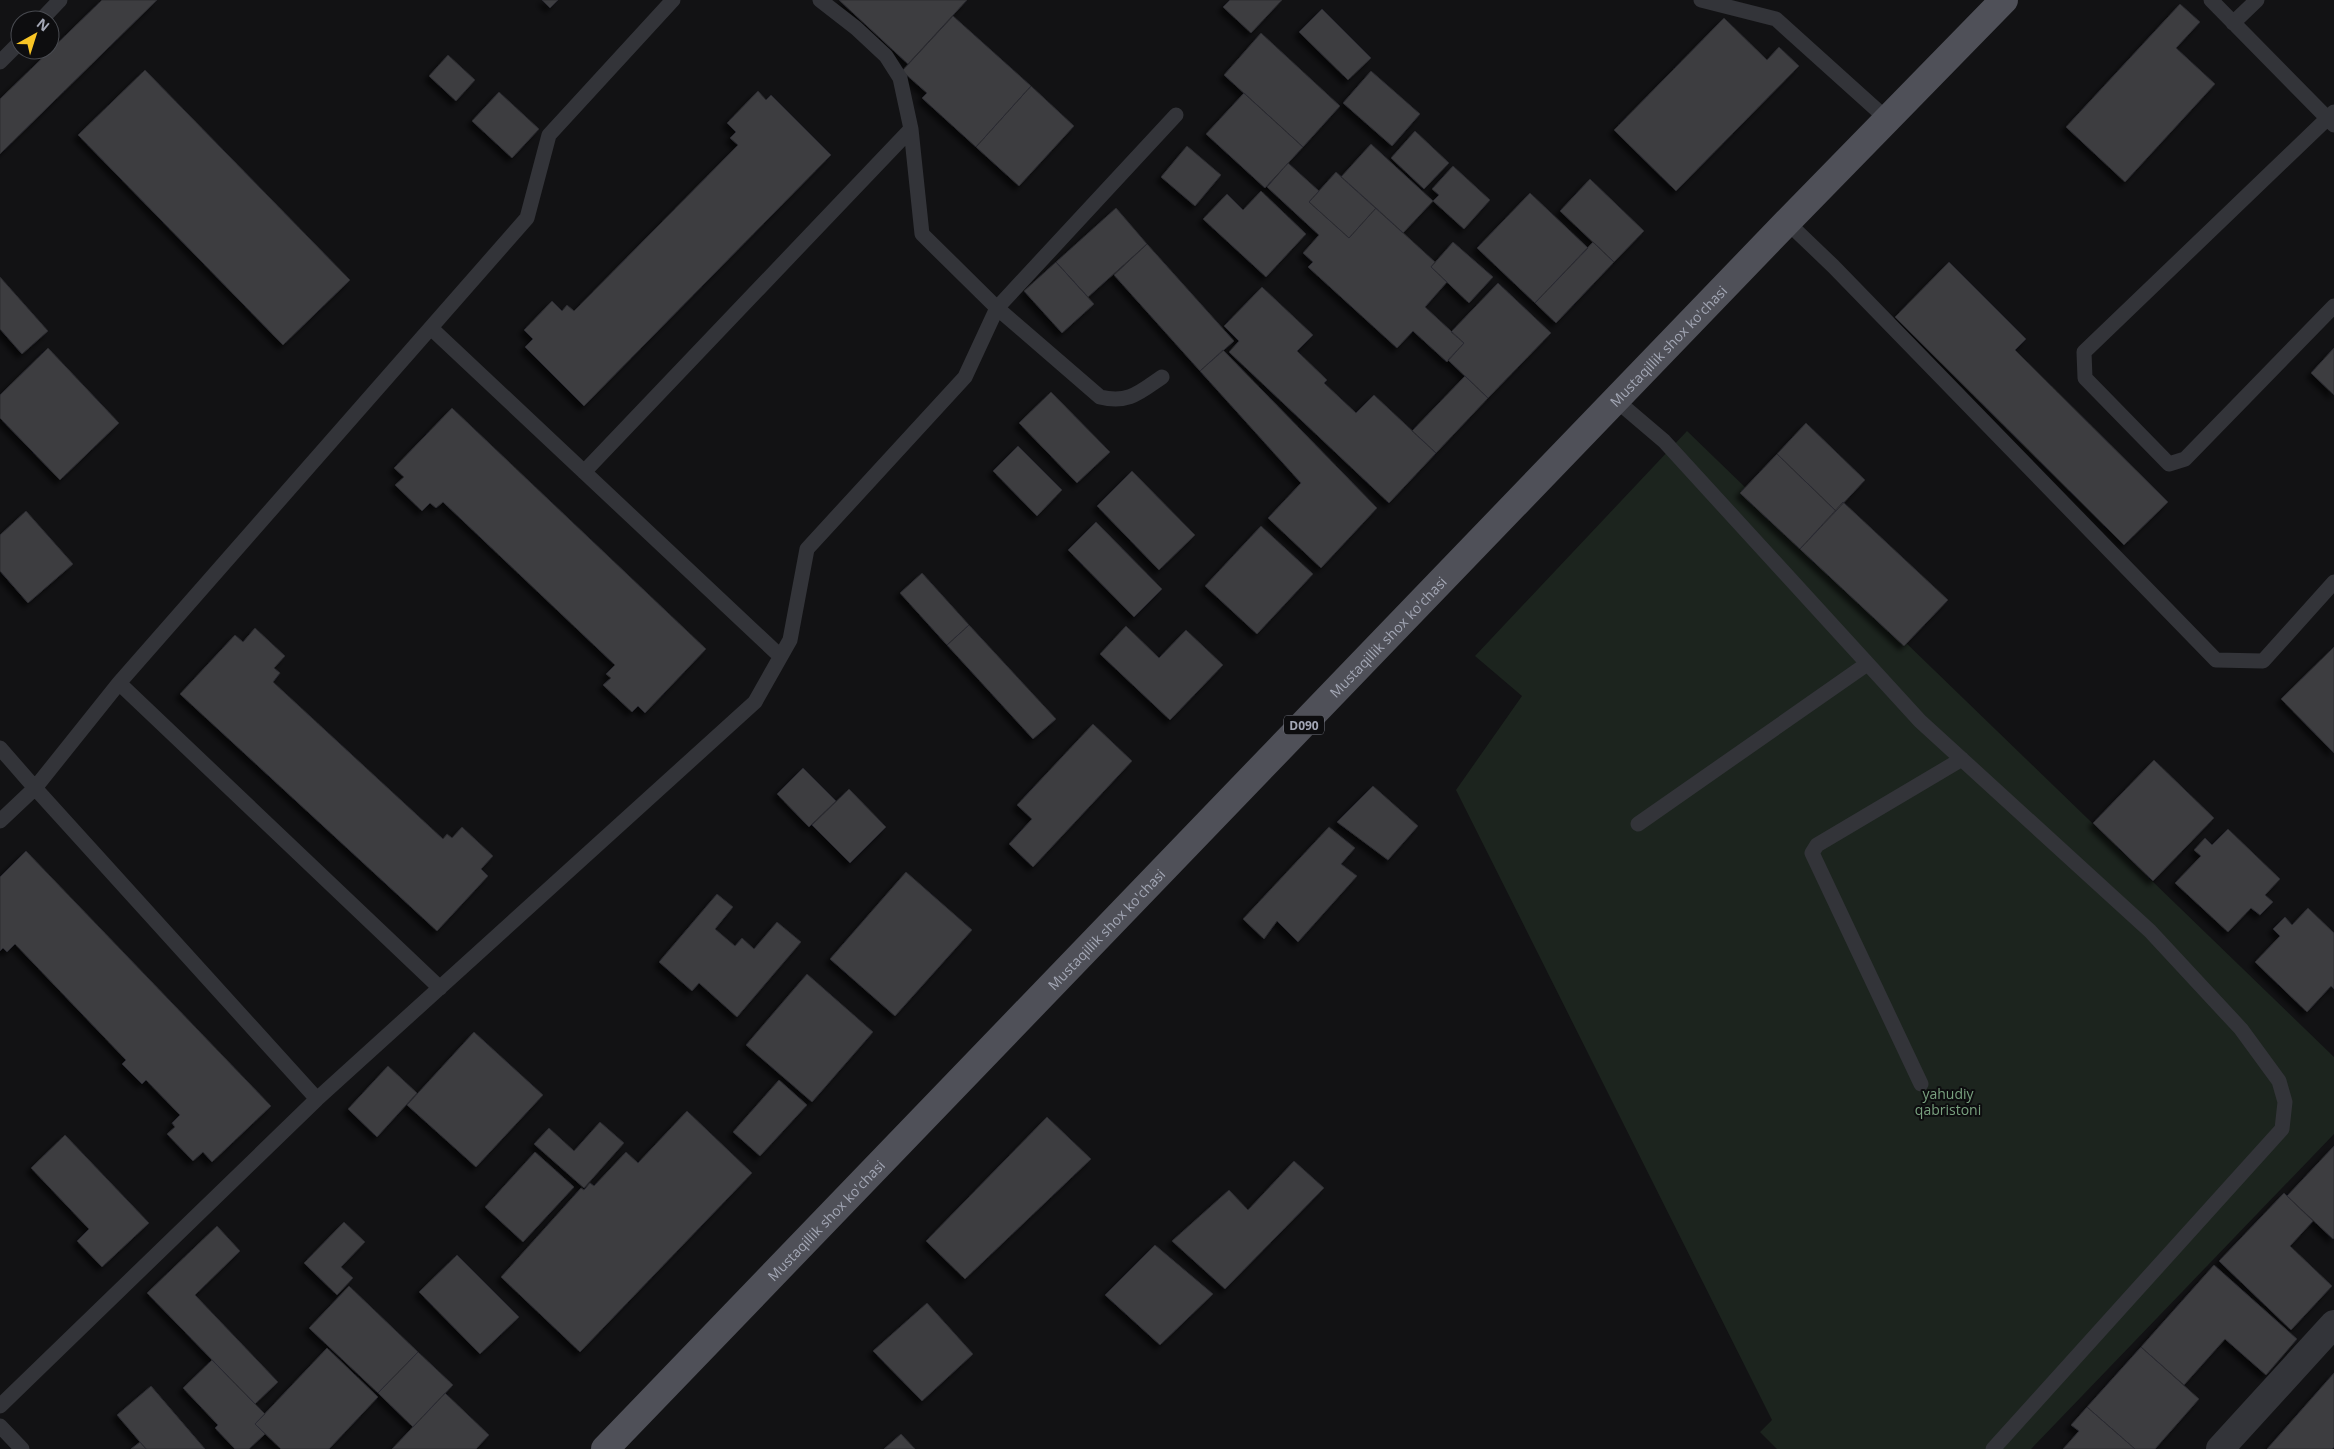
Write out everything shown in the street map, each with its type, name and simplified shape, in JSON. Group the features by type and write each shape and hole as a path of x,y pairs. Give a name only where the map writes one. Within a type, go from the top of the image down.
{"main road":[{"name":"Mustaqillik shox ko'chasi","path":"604,1449 1617,401 1787,222 2004,0"}],"street":[{"path":"2220,1449 2334,1324"}],"lane":[{"path":"50,10 60,0"},
{"path":"0,821 35,788 118,683 432,329 527,218 549,135 673,0"},
{"path":"820,0 856,28 886,56 900,78 911,128 922,234 997,308 1100,397 1115,401 1131,398 1162,376"},
{"path":"1701,0 1776,19 1888,120"},
{"path":"2211,0 2332,118 2084,352 2085,378 2169,464 2185,459 2334,306"},
{"path":"2234,23 2257,0"},
{"path":"0,62 10,52"},
{"path":"0,1406 317,1099 755,702 790,640 807,549 965,376 997,308 1176,115"},
{"path":"584,472 911,128"},
{"path":"1787,222 1833,266 2216,660 2263,661 2334,582"},
{"path":"432,329 780,656"},
{"path":"1617,401 1664,441 1920,722 2150,931 2241,1029 2279,1081 2284,1102 2282,1128 1993,1449"},
{"path":"1638,824 1867,664"},
{"path":"118,683 440,988"},
{"path":"0,748 317,1099"},
{"path":"1921,1084 1812,854 1818,845 1962,760"},
{"path":"0,1426 22,1449"}],"green space":[{"name":"yahudiy qabristoni","path":"1687,431 2334,1057 2334,1134 2031,1449 1777,1449 1760,1432 1772,1420 1456,790 1522,696 1475,656"}],"building":[{"path":"102,0 157,0 0,154 0,99 40,60 60,60 60,41"},
{"path":"542,0 558,0 550,8"},
{"path":"839,0 967,0 908,64"},
{"path":"1230,0 1282,0 1251,33 1223,7"},
{"path":"2180,4 2200,22 2176,48 2215,84 2125,182 2066,127"},
{"path":"1322,9 1371,58 1348,80 1299,32"},
{"path":"953,16 1031,86 976,147 922,98 927,93 902,71"},
{"path":"1724,18 1767,60 1779,47 1799,66 1676,191 1614,130"},
{"path":"1261,33 1340,106 1303,147 1224,75"},
{"path":"448,55 475,80 456,101 429,76"},
{"path":"145,70 350,280 283,345 78,135"},
{"path":"1371,71 1420,114 1392,146 1343,103"},
{"path":"1031,86 1074,126 1019,186 976,147"},
{"path":"758,91 766,100 771,95 831,155 584,406 525,347 533,339 524,330 552,301 562,311 567,305 574,311 738,145 730,138 736,132 727,123"},
{"path":"499,92 539,129 512,158 472,121"},
{"path":"1244,93 1303,147 1265,188 1206,134"},
{"path":"1415,131 1449,163 1424,189 1391,158"},
{"path":"1371,144 1433,201 1403,233 1341,177"},
{"path":"1187,146 1221,175 1195,206 1161,177"},
{"path":"1288,163 1319,191 1309,202 1349,238 1376,208 1435,262 1431,267 1447,282 1425,307 1464,343 1447,362 1413,331 1397,348 1308,267 1313,262 1303,253 1319,235 1267,187"},
{"path":"1453,166 1490,200 1464,229 1433,201 1439,195 1432,189"},
{"path":"1336,172 1376,208 1349,238 1309,202"},
{"path":"1590,179 1644,231 1614,262 1560,211"},
{"path":"1261,191 1306,234 1266,277 1203,219 1227,194 1243,210"},
{"path":"1530,193 1588,248 1535,303 1477,248"},
{"path":"1116,208 1147,244 1088,297 1056,262"},
{"path":"1453,242 1493,277 1469,303 1431,267"},
{"path":"1593,242 1614,262 1556,323 1535,303"},
{"path":"1147,244 1234,341 1200,371 1114,275"},
{"path":"1056,262 1094,304 1062,333 1024,291"},
{"path":"1949,262 2026,339 2015,350 2168,502 2124,545 1895,317"},
{"path":"0,277 48,331 22,354 0,329"},
{"path":"1498,283 1551,333 1488,398 1448,360 1464,343 1451,332"},
{"path":"1262,287 1313,335 1297,351 1327,380 1324,383 1356,413 1374,395 1436,453 1389,503 1229,352 1239,341 1224,326"},
{"path":"48,348 119,423 60,480 0,418 0,395"},
{"path":"2334,348 2334,395 2311,373"},
{"path":"1223,350 1377,508 1321,568 1268,518 1301,483 1200,371"},
{"path":"1465,376 1488,398 1436,453 1412,431"},
{"path":"1051,392 1110,452 1077,483 1019,423"},
{"path":"452,408 706,649 645,713 638,706 632,712 603,685 611,678 606,674 615,665 443,502 436,508 430,503 422,511 395,485 404,477 394,468"},
{"path":"1806,423 1865,480 1836,511 1777,454"},
{"path":"1018,446 1062,490 1037,516 993,471"},
{"path":"1777,454 1836,511 1800,549 1740,493"},
{"path":"1132,471 1195,535 1159,570 1097,506"},
{"path":"1843,502 1948,600 1904,646 1800,549"},
{"path":"26,511 73,564 28,603 0,571 0,535"},
{"path":"1096,522 1162,589 1134,617 1068,550"},
{"path":"1261,526 1313,574 1257,634 1205,586"},
{"path":"922,573 969,625 947,645 900,593"},
{"path":"969,625 1056,719 1033,739 947,645"},
{"path":"1126,626 1159,658 1186,630 1223,665 1170,720 1100,654"},
{"path":"255,628 285,656 274,668 280,673 273,682 443,839 447,834 452,838 462,827 493,856 481,869 488,876 437,931 180,694 235,635 243,642"},
{"path":"2334,647 2334,753 2281,699"},
{"path":"1093,724 1132,761 1033,867 1009,844 1032,819 1017,805"},
{"path":"2154,760 2214,818 2153,881 2093,823"},
{"path":"803,768 836,801 809,827 777,794"},
{"path":"1373,786 1418,826 1388,860 1337,822"},
{"path":"849,789 886,827 850,863 812,825"},
{"path":"1329,827 1355,848 1341,864 1357,876 1298,942 1277,921 1264,939 1243,919"},
{"path":"2228,829 2280,879 2265,895 2273,902 2260,915 2251,908 2228,932 2175,883 2201,856 2194,850 2205,838 2212,845"},
{"path":"26,851 271,1106 212,1162 203,1152 193,1161 167,1134 175,1127 172,1123 180,1115 146,1080 142,1084 122,1064 126,1060 15,944 7,952 3,948 0,951 0,877"},
{"path":"906,872 972,930 895,1016 830,959"},
{"path":"717,894 733,907 715,929 735,946 742,938 754,949 777,922 801,942 737,1017 699,983 692,991 659,962"},
{"path":"2308,908 2334,933 2334,989 2331,986 2307,1012 2255,962 2280,936 2273,929 2285,917 2292,925"},
{"path":"807,974 873,1032 812,1102 746,1045"},
{"path":"474,1032 543,1095 476,1167 407,1105"},
{"path":"388,1066 417,1093 377,1137 348,1109"},
{"path":"779,1080 807,1105 760,1156 733,1132"},
{"path":"687,1111 752,1173 580,1352 501,1277 581,1188 584,1190 590,1183 594,1186 626,1152 638,1163"},
{"path":"1047,1117 1091,1159 965,1279 926,1241"},
{"path":"600,1122 624,1143 584,1188 534,1144 549,1128 574,1151"},
{"path":"65,1135 149,1223 102,1267 77,1241 89,1229 31,1168"},
{"path":"2334,1146 2334,1238 2333,1239 2287,1196"},
{"path":"535,1152 574,1187 523,1242 485,1207"},
{"path":"1294,1161 1324,1188 1225,1289 1172,1241 1229,1190 1248,1210"},
{"path":"2284,1193 2313,1221 2290,1246 2332,1286 2291,1330 2219,1261"},
{"path":"344,1222 365,1242 341,1267 353,1278 337,1295 304,1263"},
{"path":"217,1226 240,1251 195,1295 278,1382 255,1404 147,1293"},
{"path":"1155,1245 1213,1294 1160,1345 1105,1295"},
{"path":"457,1255 519,1317 480,1354 419,1292"},
{"path":"2214,1265 2297,1339 2266,1375 2225,1339 2184,1385 2141,1347"},
{"path":"349,1286 418,1352 378,1393 309,1328"},
{"path":"927,1303 973,1354 922,1401 873,1351"},
{"path":"2141,1347 2199,1399 2155,1449 2135,1449 2087,1407"},
{"path":"327,1348 378,1397 329,1449 281,1449 255,1424"},
{"path":"418,1352 453,1385 413,1427 378,1393"},
{"path":"212,1360 265,1414 255,1424 265,1434 249,1449 235,1449 215,1428 218,1425 183,1388"},
{"path":"2334,1373 2334,1447 2332,1449 2267,1449"},
{"path":"151,1386 205,1449 146,1449 117,1415"},
{"path":"445,1393 489,1435 476,1449 392,1449"},
{"path":"2087,1407 2135,1449 2063,1449 2079,1431 2071,1425"},
{"path":"901,1434 915,1449 884,1449"},
{"path":"140,1442 146,1449 131,1449"}]}
